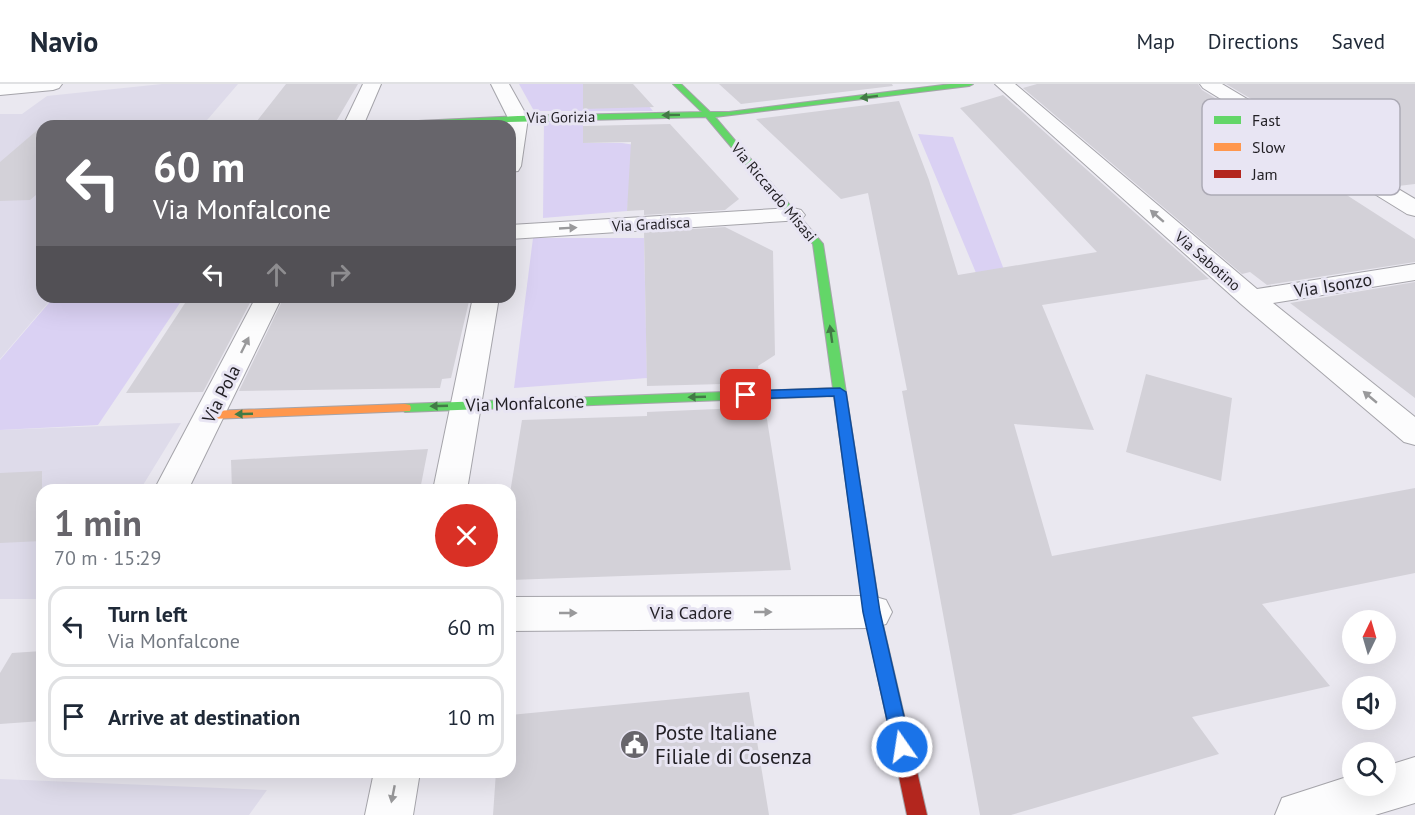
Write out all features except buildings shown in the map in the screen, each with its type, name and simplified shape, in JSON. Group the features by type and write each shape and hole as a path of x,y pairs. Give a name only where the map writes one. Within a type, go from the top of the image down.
{"street":[{"path":"0,89 53,84"},
{"path":"357,120 372,84"},
{"path":"500,84 518,118 516,130"},
{"name":"Via Riccardo Misasi","path":"676,84 708,114 818,244 872,612 917,815"},
{"name":"Via Gorizia","path":"477,120 729,114 969,84"},
{"name":"Via Sabotino","path":"1004,84 1251,298 1415,434"},
{"path":"1209,84 1234,99"},
{"path":"1392,195 1415,209"},
{"name":"Via Gradisca","path":"516,232 793,216"},
{"name":"Via Isonzo","path":"1251,298 1415,272"},
{"name":"Via Pola","path":"174,484 266,303"},
{"path":"451,484 485,303"},
{"name":"Via Monfalcone","path":"210,415 840,392"},
{"name":"Via Cadore","path":"516,614 872,612"},
{"path":"389,815 396,778"},
{"path":"1299,815 1415,780"}],"shaded area":[{"path":"162,84 238,84 207,120 36,120 36,303 48,303 0,359 0,114 22,114 47,96"},
{"path":"519,84 631,84 653,111 534,111"},
{"path":"544,120 583,122 583,143 635,145 627,211 543,218"},
{"path":"918,134 953,137 1021,314 994,316"},
{"path":"533,238 644,238 647,378 514,388"},
{"path":"49,303 180,303 98,425 0,430 0,360"},
{"path":"181,423 144,484 36,484 36,599 0,599 0,430"},
{"path":"0,779 267,790 249,815 0,815"}],"traffic: fast":[{"path":"677,84 708,114 818,244 872,612 895,715"},
{"path":"478,120 729,114 969,84"},
{"path":"405,408 840,392"}],"traffic: slow":[{"path":"210,415 405,408"}],"traffic: jam":[{"path":"895,715 917,815"}],"place":[{"name":"Poste Italiane Filiale di Cosenza","path":"634,744"}],"route":[{"path":"746,395 840,392 872,612 902,747"}]}
